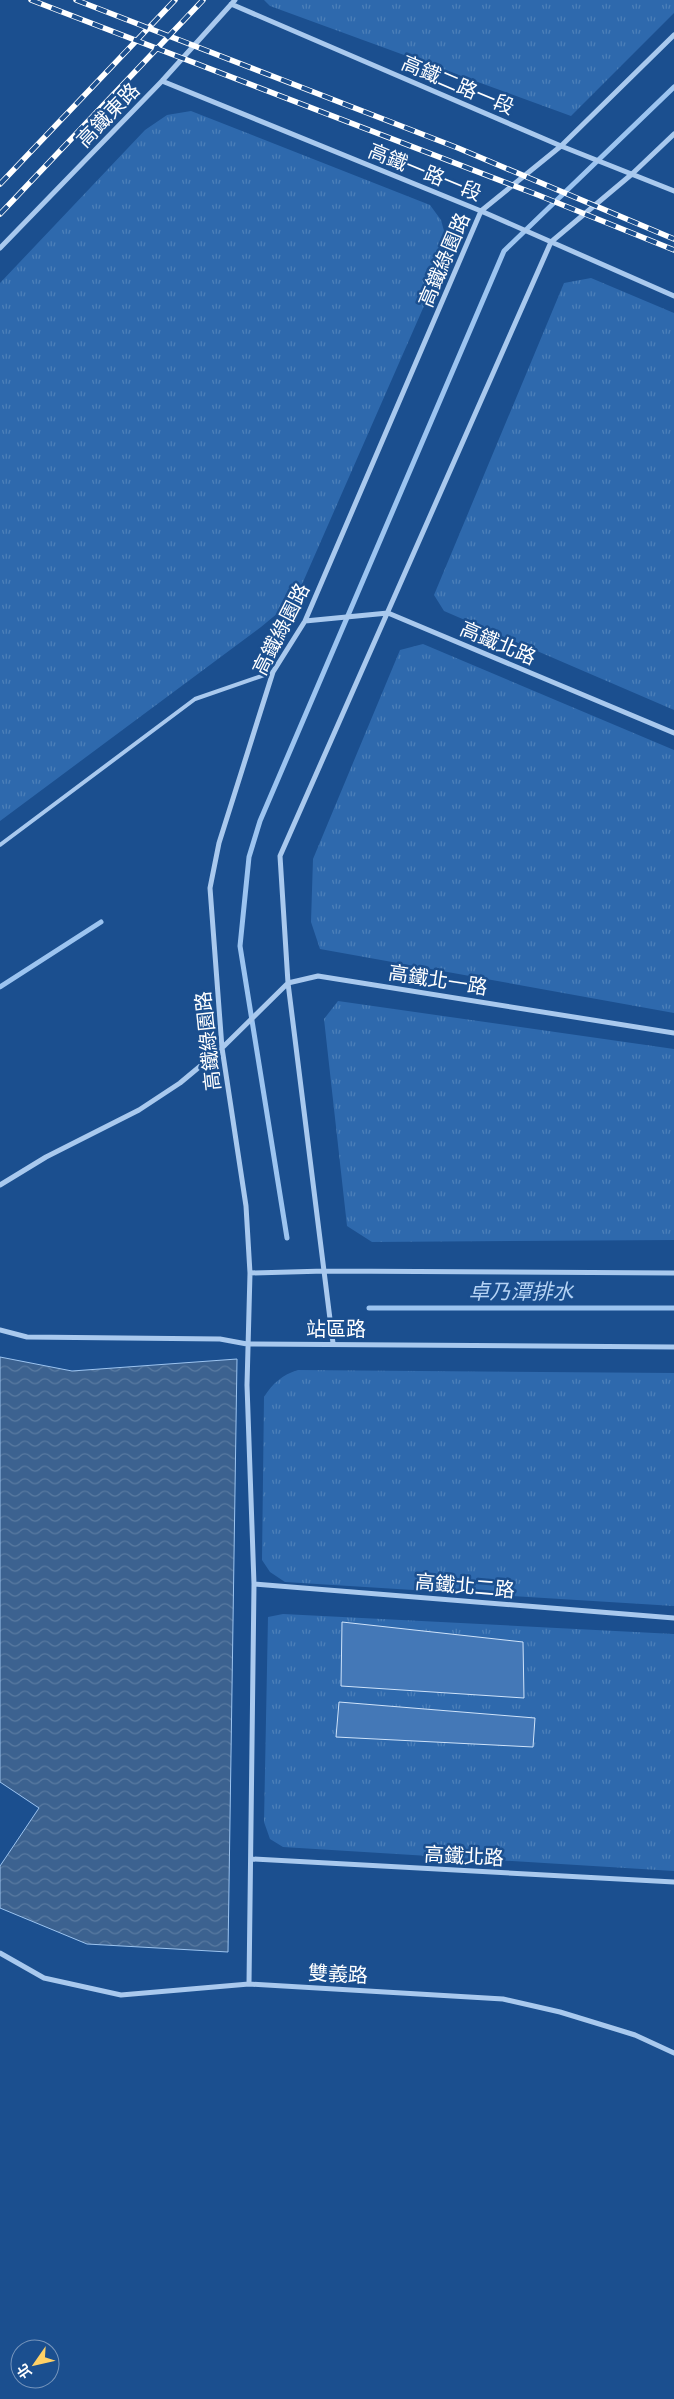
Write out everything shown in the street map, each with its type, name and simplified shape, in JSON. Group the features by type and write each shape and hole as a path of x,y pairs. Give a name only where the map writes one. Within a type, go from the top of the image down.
{"street":[{"name":"高鐵東路","path":"0,248 162,81 233,2"},
{"name":"高鐵二路一段","path":"233,2 561,146 674,191"},
{"name":"高鐵綠園路","path":"249,1984 254,1584 247,1344 250,1273 246,1206 222,1048 210,888 218,843 273,672 305,621 480,211 561,146 674,35"},
{"name":"高鐵一路一段","path":"162,81 480,211 674,296"},
{"path":"333,1343 288,983 280,856 551,242 632,174 674,134"},
{"name":"高鐵北路","path":"305,621 388,613 674,733"},
{"name":"高鐵北一路","path":"288,983 318,976 674,1033"},
{"path":"0,1185 46,1158 139,1110 180,1082 222,1048 288,983"},
{"path":"250,1273 325,1270 674,1274"},
{"name":"站區路","path":"0,1330 28,1337 220,1339 247,1344 333,1343 674,1347"},
{"name":"高鐵北二路","path":"254,1584 674,1618"},
{"name":"高鐵北路","path":"252,1859 674,1882"},
{"name":"雙義路","path":"0,1953 44,1978 121,1996 249,1984 503,1999 560,2012 635,2035 674,2053"}],"lane":[{"path":"0,846 195,699 273,672"}],"green space":[{"path":"264,0 674,0 674,13 571,116 270,6"},
{"path":"191,111 430,205 441,220 449,249 296,598 261,627 0,821 0,283 145,130 167,115"},
{"path":"591,278 674,313 674,710 444,611 434,595 564,283"},
{"path":"423,644 674,750 674,1013 320,949 311,922 313,859 400,650"},
{"path":"338,1001 674,1049 674,1240 372,1242 347,1226 324,1019"},
{"path":"298,1370 674,1373 674,1606 285,1582 270,1572 262,1560 264,1397 278,1380"},
{"path":"283,1614 674,1634 674,1871 283,1847 270,1839 264,1822 268,1617"}],"water":[{"path":"0,1357 72,1371 237,1359 228,1952 87,1944 0,1908 0,1866 39,1808 0,1782"}],"building":[{"path":"342,1622 523,1642 524,1698 341,1686"},
{"path":"339,1702 535,1718 533,1747 336,1737"}],"waterway":[{"path":"287,1238 240,946 249,857 260,821 504,251 674,87"},
{"name":"卓乃潭排水","path":"0,987 101,922"},
{"name":"卓乃潭排水","path":"369,1308 674,1308"}],"railway":[{"path":"31,0 538,195 674,250"},
{"path":"76,0 458,148 674,239"},
{"path":"0,184 175,0"},
{"path":"0,214 203,0"}]}
